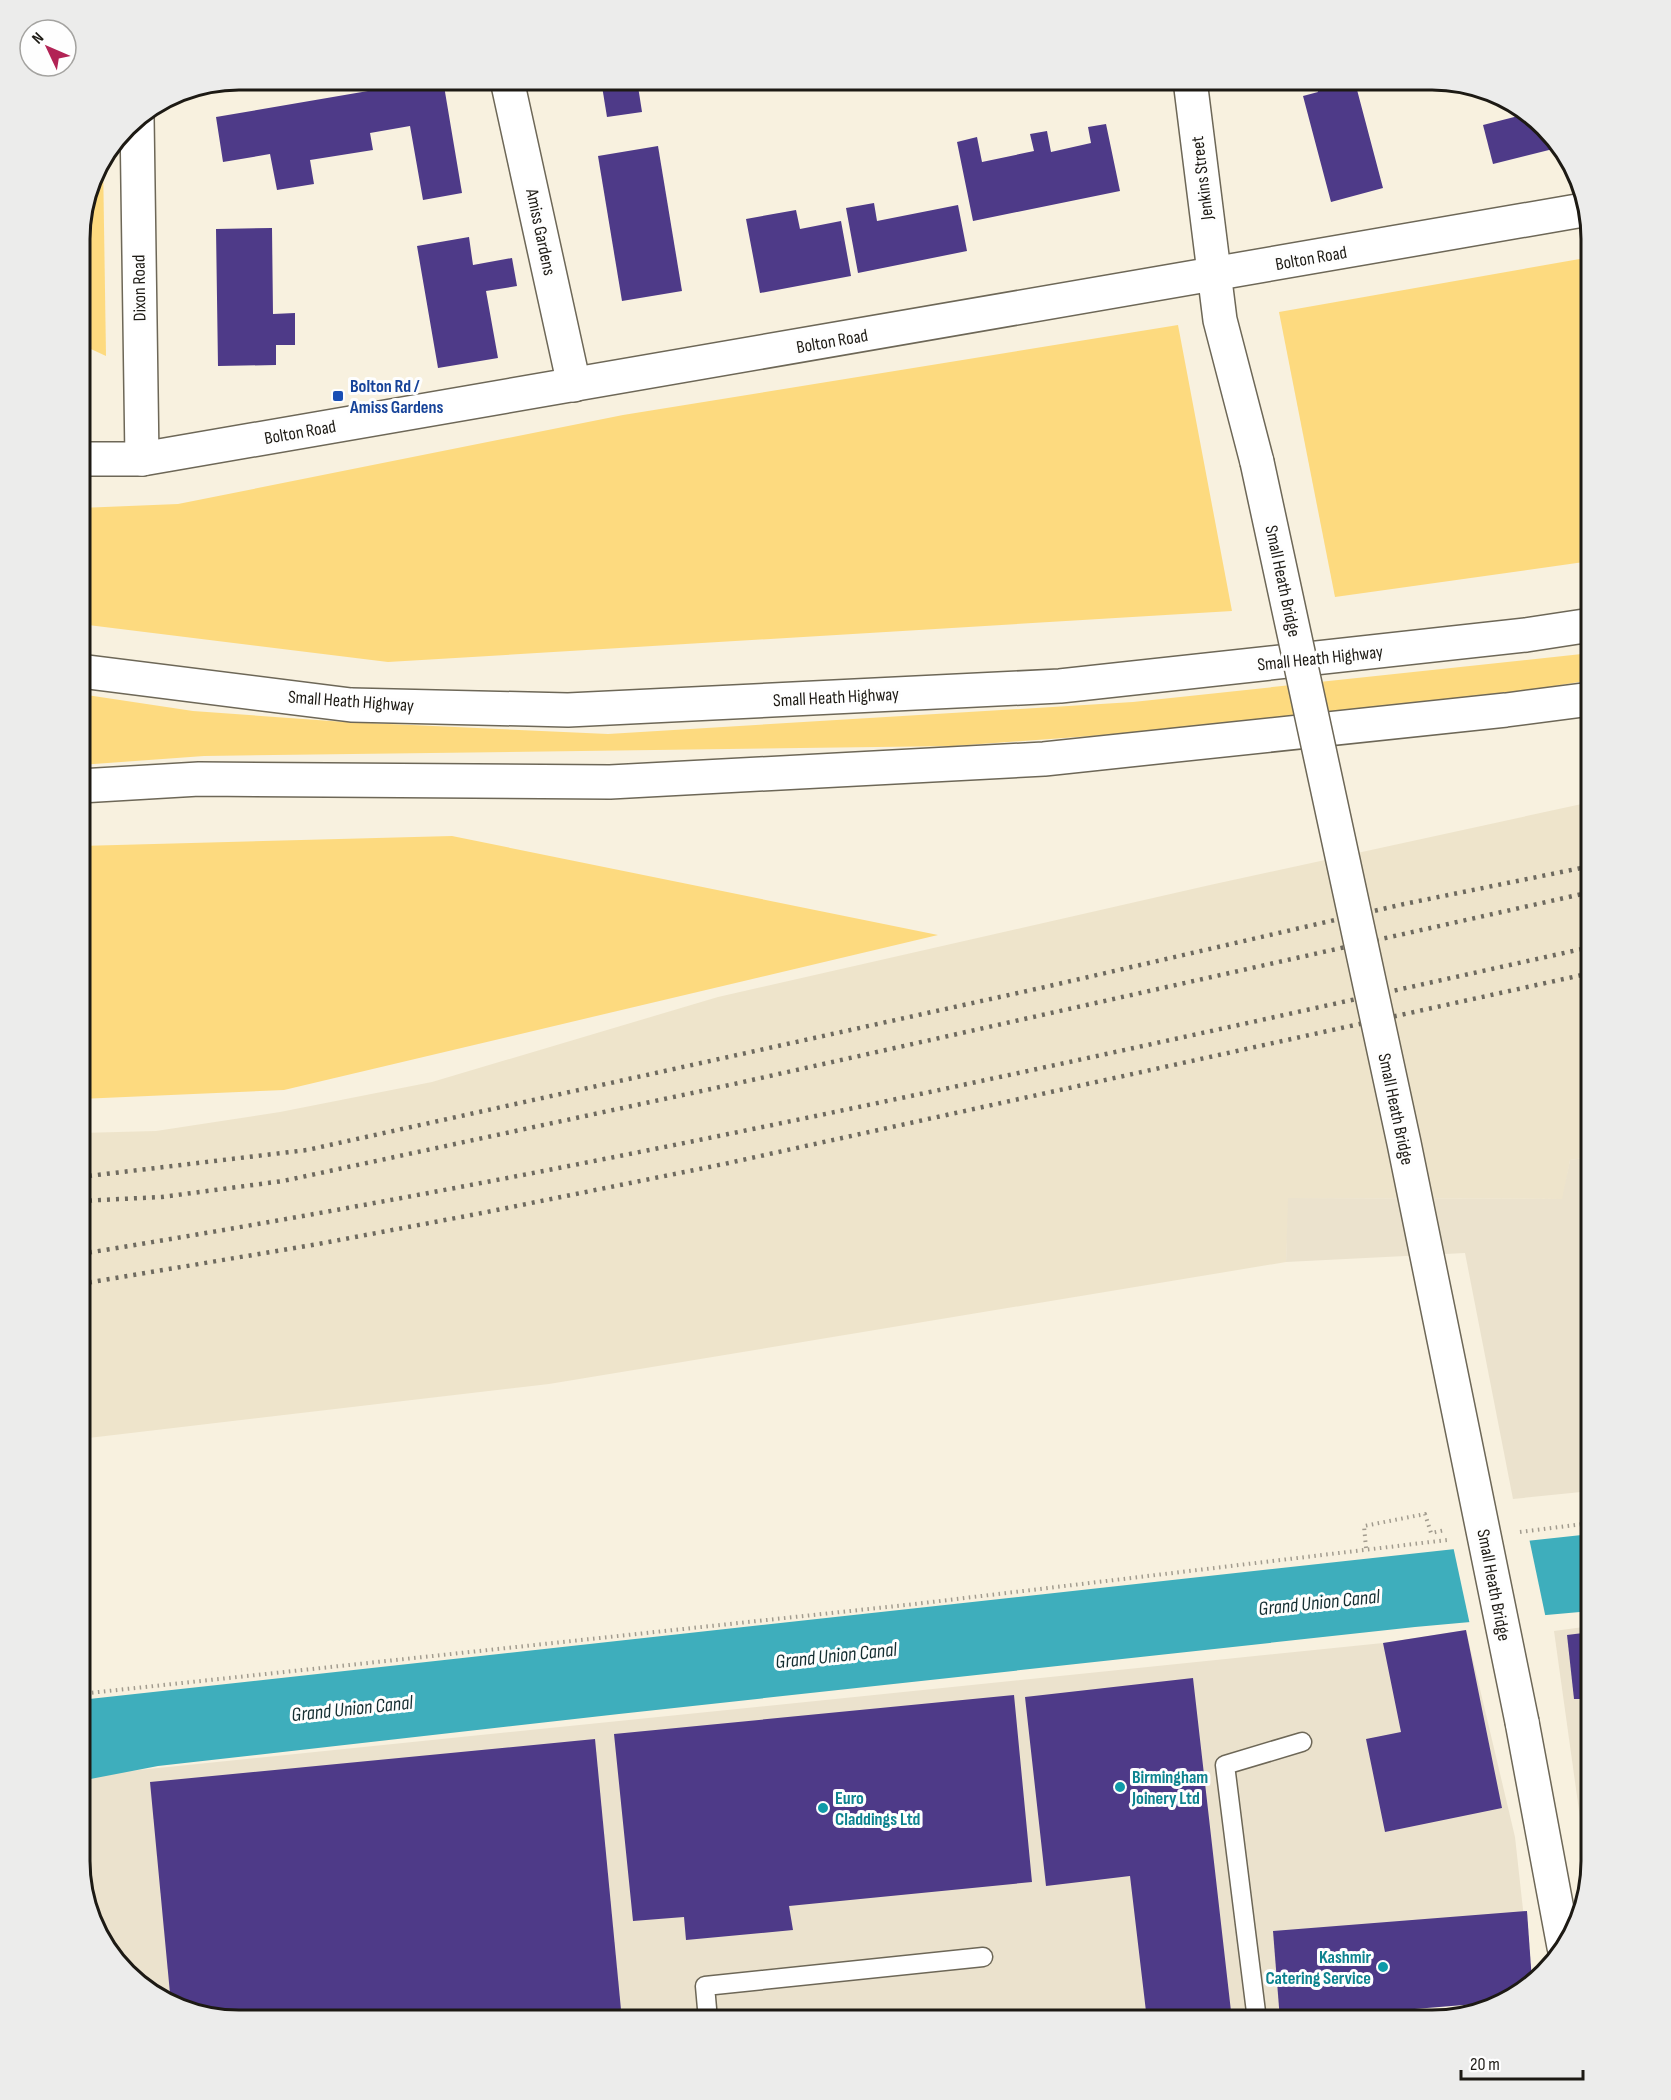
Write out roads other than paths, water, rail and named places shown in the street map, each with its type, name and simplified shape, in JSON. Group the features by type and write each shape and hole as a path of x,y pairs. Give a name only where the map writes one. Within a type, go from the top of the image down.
{"main road":[{"name":"Amiss Gardens","path":"510,90 574,385"},
{"name":"Jenkins Street","path":"1191,90 1216,275"},
{"name":"Dixon Road","path":"136,132 142,459"},
{"name":"Bolton Road","path":"90,459 142,459 1578,211"},
{"name":"Small Heath Bridge","path":"1216,275 1220,320 1257,462 1404,1143 1522,1722 1562,1934"},
{"name":"Small Heath Highway","path":"90,672 351,705 568,710 1060,686 1503,638 1581,627"},
{"path":"90,785 199,779 610,782 1044,759 1494,712 1581,700"}],"lane":[{"path":"1256,2010 1225,1765 1302,1742"},
{"path":"707,2010 705,1986 983,1957"}],"water":[{"name":"Grand Union Canal","path":"1581,1535 1581,1612 1415,1627 619,1714 158,1766 90,1779 90,1699"}],"railway":[{"path":"90,1176 307,1150 1045,987 1404,904 1581,868"},
{"path":"90,1201 162,1197 283,1181 734,1084 1581,894"},
{"path":"90,1252 270,1222 649,1150 1026,1071 1581,949"},
{"path":"90,1282 318,1244 724,1164 1581,975"}],"place":[{"name":"Bolton Rd / Amiss Gardens","path":"338,396"},
{"name":"Birmingham Joinery Ltd","path":"1120,1787"},
{"name":"Euro Claddings Ltd","path":"823,1808"},
{"name":"Kashmir Catering Service","path":"1383,1967"}]}
